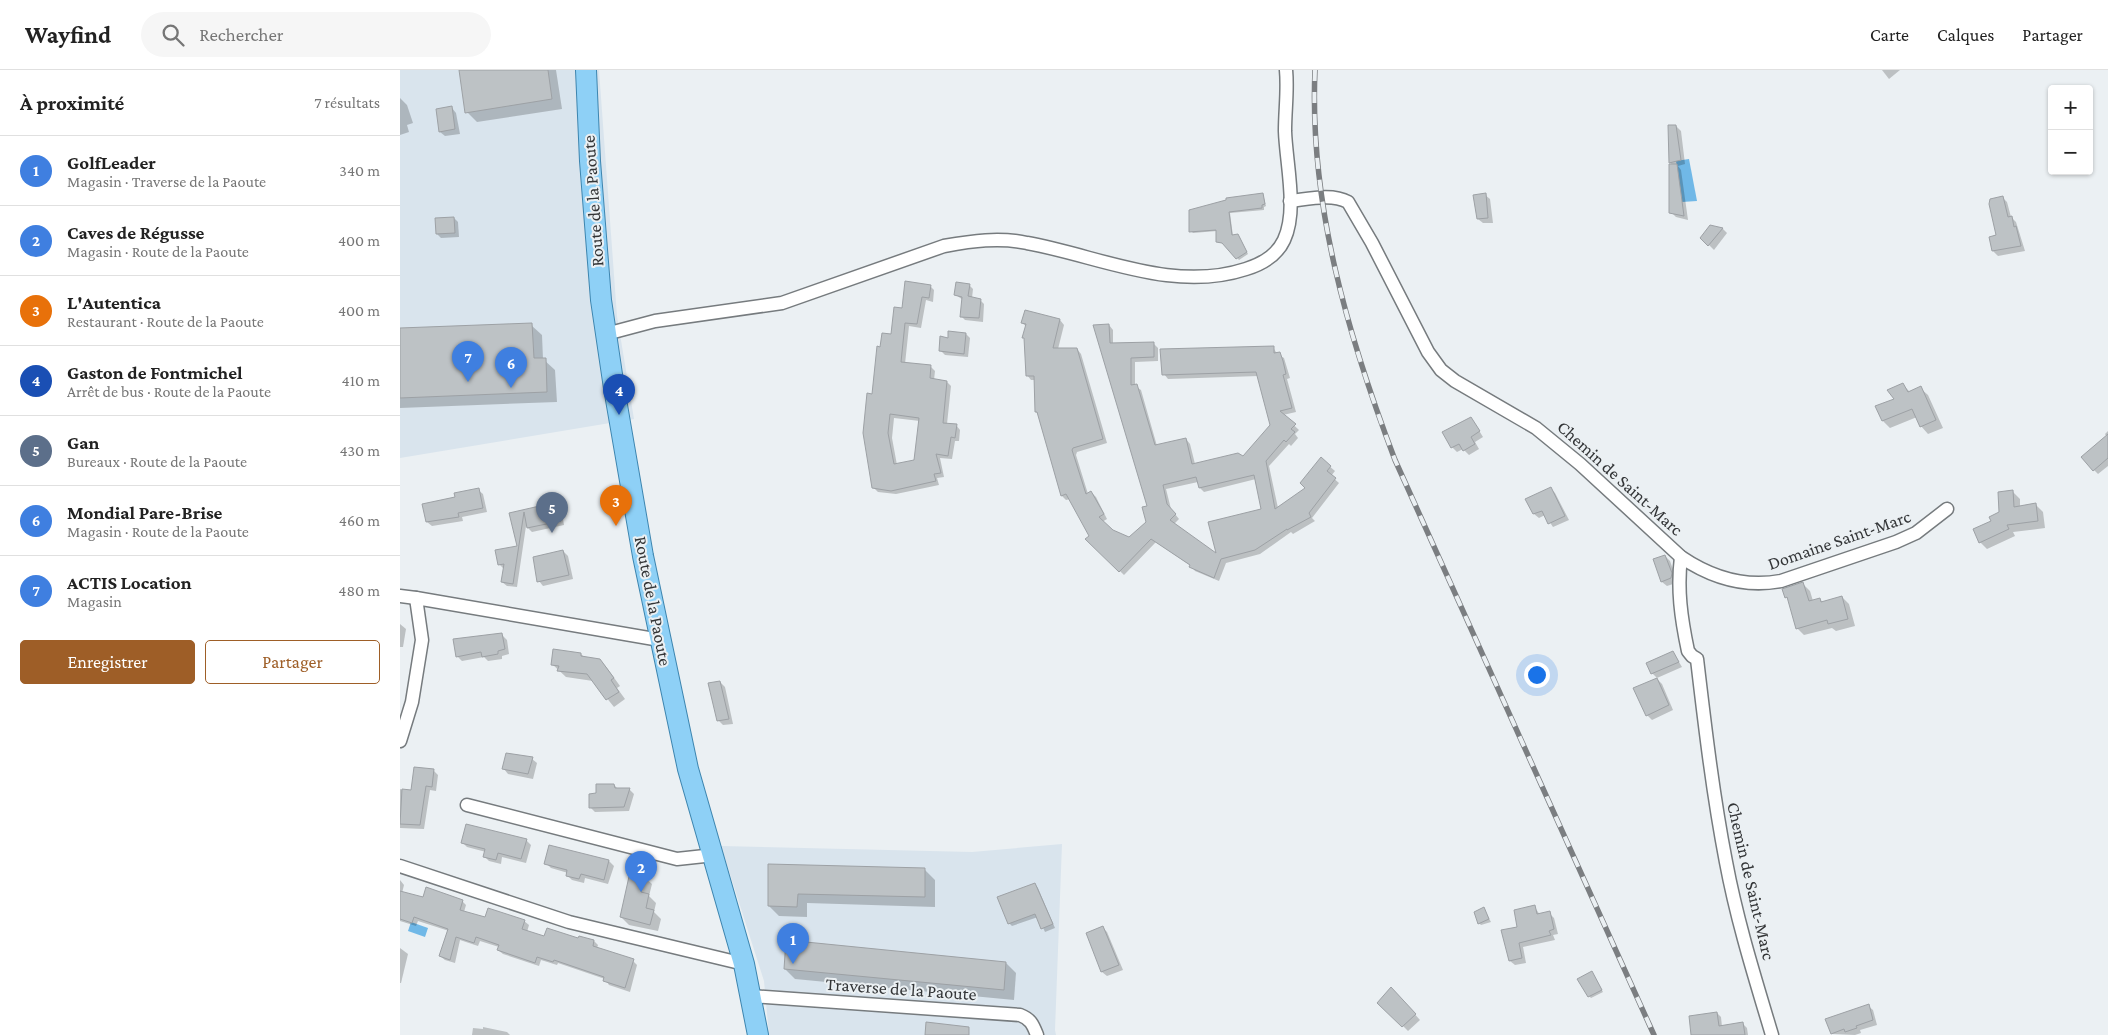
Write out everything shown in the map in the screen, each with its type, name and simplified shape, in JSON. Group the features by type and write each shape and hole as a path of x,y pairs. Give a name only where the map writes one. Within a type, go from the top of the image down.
{"main road":[{"name":"Route de la Paoute","path":"586,70 598,274 618,410 660,640 688,769 744,964 758,1035"}],"street":[{"path":"606,334 655,321 782,303 944,246 971,241 999,240 1027,243 1164,275 1187,278 1212,278 1256,266 1274,255 1284,240 1289,223 1290,201 1285,129 1286,70"},
{"name":"Chemin de Saint-Marc","path":"1290,201 1342,198 1348,202 1372,243 1428,352 1441,370 1456,381 1536,428 1681,556 1678,580 1679,602 1688,651 1697,659 1712,785 1726,864 1743,934 1772,1035"},
{"name":"Domaine Saint-Marc","path":"1681,556 1696,567 1731,581 1764,584 1781,581 1896,542 1916,533 1947,509"},
{"path":"400,596 660,640"},
{"path":"400,741 412,702 422,640 416,598"},
{"path":"467,806 677,859 714,855"},
{"path":"400,866 568,922 744,964"},
{"name":"Traverse de la Paoute","path":"751,996 1020,1015 1028,1018 1034,1025 1037,1035"}],"shaded area":[{"path":"400,70 599,70 617,316 634,419 400,458"},
{"path":"1062,844 1056,1035 769,1035 764,981 721,846 972,852"}],"water":[{"path":"1689,159 1697,201 1682,202 1676,161"},
{"path":"411,922 428,928 425,937 408,931"}],"building":[{"path":"459,70 548,70 552,99 465,113"},
{"path":"452,106 455,129 439,132 436,109"},
{"path":"1668,125 1676,125 1681,160 1669,163"},
{"path":"1669,164 1677,164 1684,216 1669,213"},
{"path":"1263,193 1265,204 1262,205 1262,208 1229,212 1232,235 1238,234 1247,252 1236,259 1222,243 1216,242 1216,230 1189,232 1189,210 1226,200 1226,198"},
{"path":"1486,193 1488,218 1477,219 1473,195"},
{"path":"2003,196 2008,217 2012,216 2021,246 1992,251 1989,237 1996,235 1989,204 1990,199"},
{"path":"454,217 455,233 436,234 435,218"},
{"path":"1710,225 1723,228 1708,246 1700,238"},
{"path":"905,281 931,285 929,298 922,297 917,324 905,323 901,362 931,365 930,378 947,381 943,423 957,424 955,438 951,437 948,456 936,454 941,473 934,474 936,481 891,491 872,488 863,433 867,393 872,394 877,346 880,347 882,333 891,334 894,307 902,308","holes":["890,414 919,418 914,460 894,464 888,433"]},
{"path":"956,282 970,284 968,296 981,299 979,318 960,317 962,297 954,295"},
{"path":"1025,310 1060,319 1053,348 1077,348 1103,439 1073,448 1072,450 1086,494 1091,491 1104,514 1099,517 1113,530 1129,537 1146,522 1142,507 1147,506 1093,325 1109,324 1110,343 1154,342 1154,357 1131,358 1131,385 1137,384 1155,445 1186,438 1192,464 1238,453 1243,456 1270,425 1256,372 1162,375 1160,349 1274,346 1274,353 1280,352 1283,361 1286,374 1283,375 1292,408 1280,411 1296,424 1291,429 1295,432 1286,442 1284,440 1266,461 1275,509 1305,488 1300,483 1321,457 1331,466 1327,471 1336,478 1309,513 1311,517 1287,529 1255,550 1221,559 1214,578 1189,567 1190,565 1151,539 1119,572 1085,539 1089,536 1066,494 1061,496 1037,412 1035,412 1034,376 1026,376 1024,338 1022,338 1026,324 1021,323","holes":["1254,475 1261,509 1208,522 1216,553 1170,520 1176,514 1167,504 1163,485 1196,477 1199,488"]},
{"path":"532,323 534,358 546,358 547,392 400,398 400,328"},
{"path":"948,331 966,333 964,354 939,351 940,336 948,338"},
{"path":"1903,383 1908,392 1921,386 1936,420 1920,427 1912,409 1882,421 1875,406 1894,399 1887,390"},
{"path":"1471,417 1480,431 1471,437 1475,444 1463,451 1459,444 1451,448 1442,432"},
{"path":"2108,434 2108,458 2093,471 2081,457"},
{"path":"1551,487 1565,516 1548,524 1542,511 1533,514 1525,499"},
{"path":"479,488 483,508 458,513 459,517 426,522 422,504 455,497 454,493"},
{"path":"2013,490 2014,507 2036,503 2038,521 2007,525 2009,529 1979,543 1973,529 1991,521 1989,517 1999,512 1998,492"},
{"path":"557,502 561,521 527,528 524,512 513,584 501,582 504,564 498,565 495,550 517,546 509,513"},
{"path":"563,550 569,575 537,582 533,557"},
{"path":"1665,555 1672,573 1671,578 1661,582 1653,559"},
{"path":"1803,582 1809,601 1820,598 1821,602 1842,596 1848,619 1828,624 1827,620 1796,629 1787,597 1785,598 1782,589"},
{"path":"502,633 505,649 498,651 498,654 482,657 481,652 456,657 453,639"},
{"path":"553,649 581,653 581,656 600,659 614,678 611,680 619,692 606,700 587,674 557,671 559,666 551,665"},
{"path":"1673,651 1679,662 1651,674 1646,663"},
{"path":"1657,678 1669,705 1646,716 1633,688"},
{"path":"720,681 729,719 717,721 708,683"},
{"path":"506,753 533,757 528,774 502,769"},
{"path":"414,767 434,769 432,787 426,786 420,825 400,824 402,789 411,790"},
{"path":"596,784 614,784 615,788 630,788 624,807 589,808 589,794 596,793"},
{"path":"466,824 527,839 521,859 498,853 496,860 483,857 485,849 461,843"},
{"path":"549,845 609,860 604,880 581,874 579,879 566,876 567,870 544,864"},
{"path":"768,864 925,868 925,897 798,894 797,907 768,906"},
{"path":"630,872 645,876 641,892 649,894 646,908 654,910 650,925 620,917"},
{"path":"1035,883 1053,924 1041,929 1035,914 1008,924 997,897"},
{"path":"426,887 463,900 460,910 485,917 488,908 525,920 522,929 544,936 547,928 578,938 579,936 594,940 593,946 634,959 625,988 603,981 604,977 554,960 553,962 537,957 535,963 497,950 499,945 476,937 474,943 456,937 450,960 439,956 448,929 414,917 412,923 400,919 400,891 423,897"},
{"path":"1535,905 1537,914 1550,911 1554,929 1549,931 1551,935 1519,943 1522,958 1509,961 1501,930 1517,927 1514,910"},
{"path":"1484,907 1489,919 1478,924 1474,912"},
{"path":"1103,926 1119,965 1101,972 1086,933"},
{"path":"786,940 1006,962 1004,990 784,969"},
{"path":"1592,971 1602,990 1588,997 1577,979"},
{"path":"1391,987 1416,1014 1402,1027 1377,1003"},
{"path":"1869,1004 1873,1020 1845,1032 1844,1029 1831,1034 1825,1019"},
{"path":"1717,1012 1719,1026 1743,1022 1745,1035 1691,1035 1689,1016"},
{"path":"926,1022 969,1027 969,1035 925,1035"}],"railway":[{"path":"1315,70 1318,170 1325,220 1347,317 1378,413 1395,460 1654,1035"}],"place":[{"name":"ACTIS Location","path":"468,382"},
{"name":"Mondial Pare-Brise","path":"511,388"},
{"name":"Gaston de Fontmichel","path":"619,415"},
{"name":"L'Autentica","path":"616,526"},
{"name":"Gan","path":"552,533"},
{"name":"Caves de Régusse","path":"641,892"},
{"name":"GolfLeader","path":"793,964"}]}
